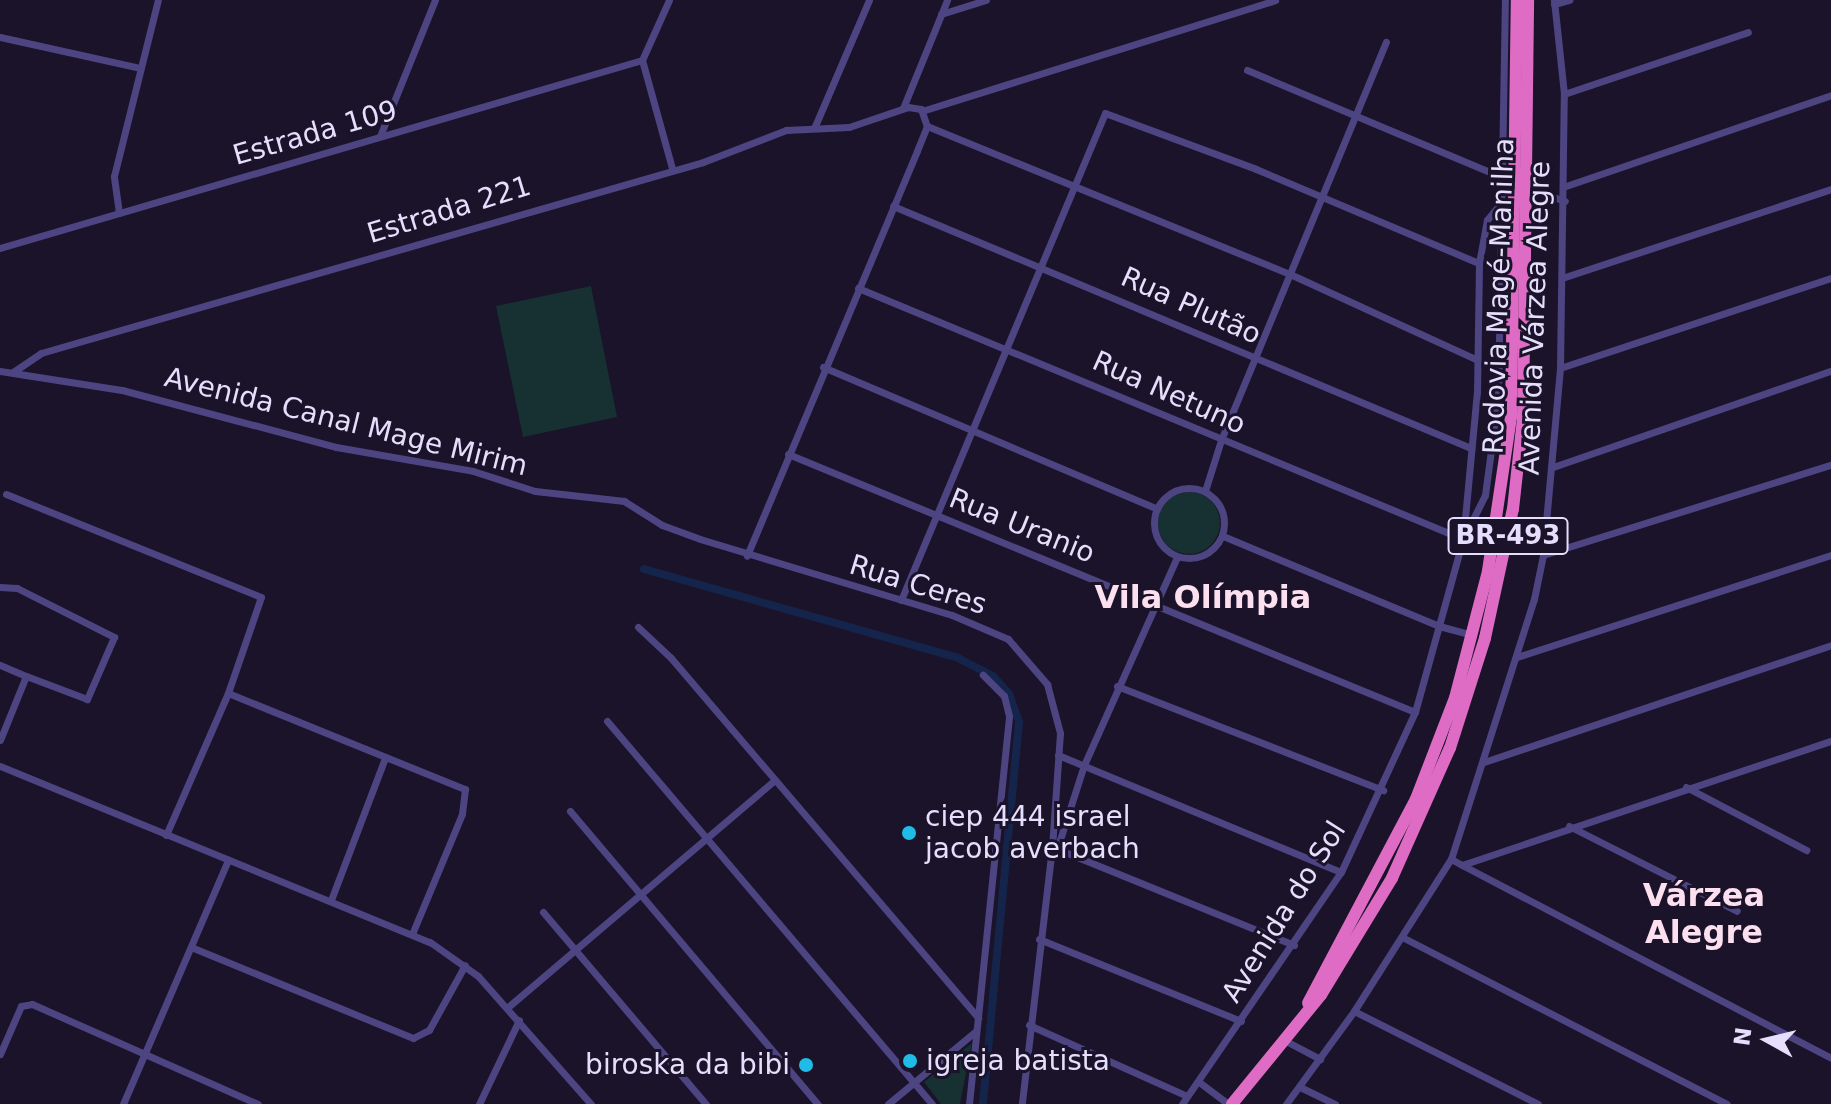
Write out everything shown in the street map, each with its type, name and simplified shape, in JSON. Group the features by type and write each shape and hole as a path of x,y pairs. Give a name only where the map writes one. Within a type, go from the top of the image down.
{"highway":[{"name":"Rodovia Magé-Manilha","path":"1297,1023 1411,811 1473,635 1500,507 1511,417 1517,0"},
{"name":"Rodovia Magé-Manilha","path":"1230,1104 1342,965 1405,852 1450,748 1485,638 1513,509 1523,418 1528,0"}],"street":[{"path":"119,213 114,176 158,0"},
{"path":"380,136 435,0"},
{"path":"669,0 642,60 672,168"},
{"path":"815,126 869,0"},
{"path":"947,0 903,108 925,110 1275,0"},
{"path":"941,14 986,0"},
{"path":"1463,539 1481,508 1494,439 1505,0"},
{"path":"1554,2 1569,0"},
{"name":"Avenida Várzea Alegre","path":"1286,1104 1354,1011 1451,859 1517,657 1543,555 1560,368 1565,201 1564,94 1554,2"},
{"path":"1564,94 1748,32"},
{"path":"0,37 140,68"},
{"path":"1205,491 1221,440 1386,42"},
{"name":"Estrada 109","path":"0,248 642,60"},
{"path":"1247,70 1499,176"},
{"path":"1563,187 1831,95"},
{"name":"Estrada 221","path":"13,373 41,353 672,168 786,130 856,126 903,108"},
{"path":"747,556 823,367 927,126 925,110"},
{"path":"901,600 1042,266 1101,116 1110,112 1131,120 1479,263"},
{"path":"927,126 1072,188 1292,275 1478,360"},
{"path":"1527,188 1565,201"},
{"path":"1562,278 1831,189"},
{"name":"Avenida do Sol","path":"1182,1104 1294,945 1341,872 1383,790 1415,712 1463,539 1478,360 1479,263 1487,220 1499,205"},
{"name":"Rua Plutão","path":"893,206 1471,448"},
{"path":"1560,368 1831,278"},
{"name":"Rua Netuno","path":"858,288 1007,347 1221,440 1463,539"},
{"path":"823,367 1157,509"},
{"name":"Avenida Canal Mage Mirim","path":"0,371 122,390 336,447 632,506"},
{"path":"1553,467 1831,371"},
{"name":"Rua Uranio","path":"788,454 1415,712"},
{"path":"1543,555 1831,465"},
{"path":"1174,491 1205,491 1222,510 1223,536 1204,556 1177,557 1158,540 1157,509 1174,491"},
{"path":"6,494 261,597 228,693 166,835"},
{"name":"Rua Ceres","path":"632,506 662,525 747,556 975,623 1008,639 1030,662 1053,697 1058,755 1055,848 1039,939 1022,1104"},
{"path":"1223,536 1439,626 1473,635"},
{"path":"1517,657 1831,555"},
{"path":"1177,557 1117,686 1084,765 1055,848 1294,945"},
{"path":"0,587 17,588 114,634 87,699 0,665"},
{"path":"638,627 671,658 978,1018"},
{"path":"1484,762 1831,645"},
{"path":"969,1104 1009,716 1004,696 983,675"},
{"path":"0,740 26,676"},
{"path":"1117,686 1383,790"},
{"path":"228,693 385,758 455,782 467,795 412,934"},
{"path":"607,721 932,1104"},
{"path":"1462,865 1569,826 1831,741"},
{"path":"1058,755 1341,872"},
{"path":"331,900 385,758"},
{"path":"0,766 412,934 465,965 508,1007 591,1104"},
{"path":"508,1007 573,947 774,781"},
{"path":"1686,787 1806,850"},
{"path":"570,811 818,1104"},
{"path":"1569,826 1737,911"},
{"path":"1451,859 1831,1058"},
{"path":"123,1104 228,860"},
{"path":"543,912 706,1104"},
{"path":"1402,937 1727,1104"},
{"path":"1039,939 1241,1021"},
{"path":"191,947 413,1038 429,1030 465,965"},
{"path":"0,1054 2,1043 21,1006 32,1004 258,1104"},
{"path":"1354,1011 1538,1104"},
{"path":"479,1104 519,1020"},
{"path":"1029,1025 1187,1096"},
{"path":"888,1104 976,1031"},
{"path":"1284,1040 1320,1059"},
{"path":"1199,1082 1230,1104"},
{"path":"1300,1087 1335,1104"}],"green space":[{"path":"591,286 617,417 523,437 496,306"},
{"path":"1189,492 1211,501 1220,523 1211,545 1189,554 1167,545 1158,523 1167,501"},
{"path":"972,1043 960,1104 941,1104 924,1082"}],"waterway":[{"path":"644,569 956,657 993,676 1009,694 1019,722 983,1104"}],"place":[{"name":"ciep 444 israel jacob averbach","path":"909,833"},
{"name":"igreja batista","path":"910,1061"},
{"name":"biroska da bibi","path":"806,1065"}],"district":[{"name":"Vila Olímpia","path":"1203,597"},
{"name":"Várzea Alegre","path":"1704,914"}]}
